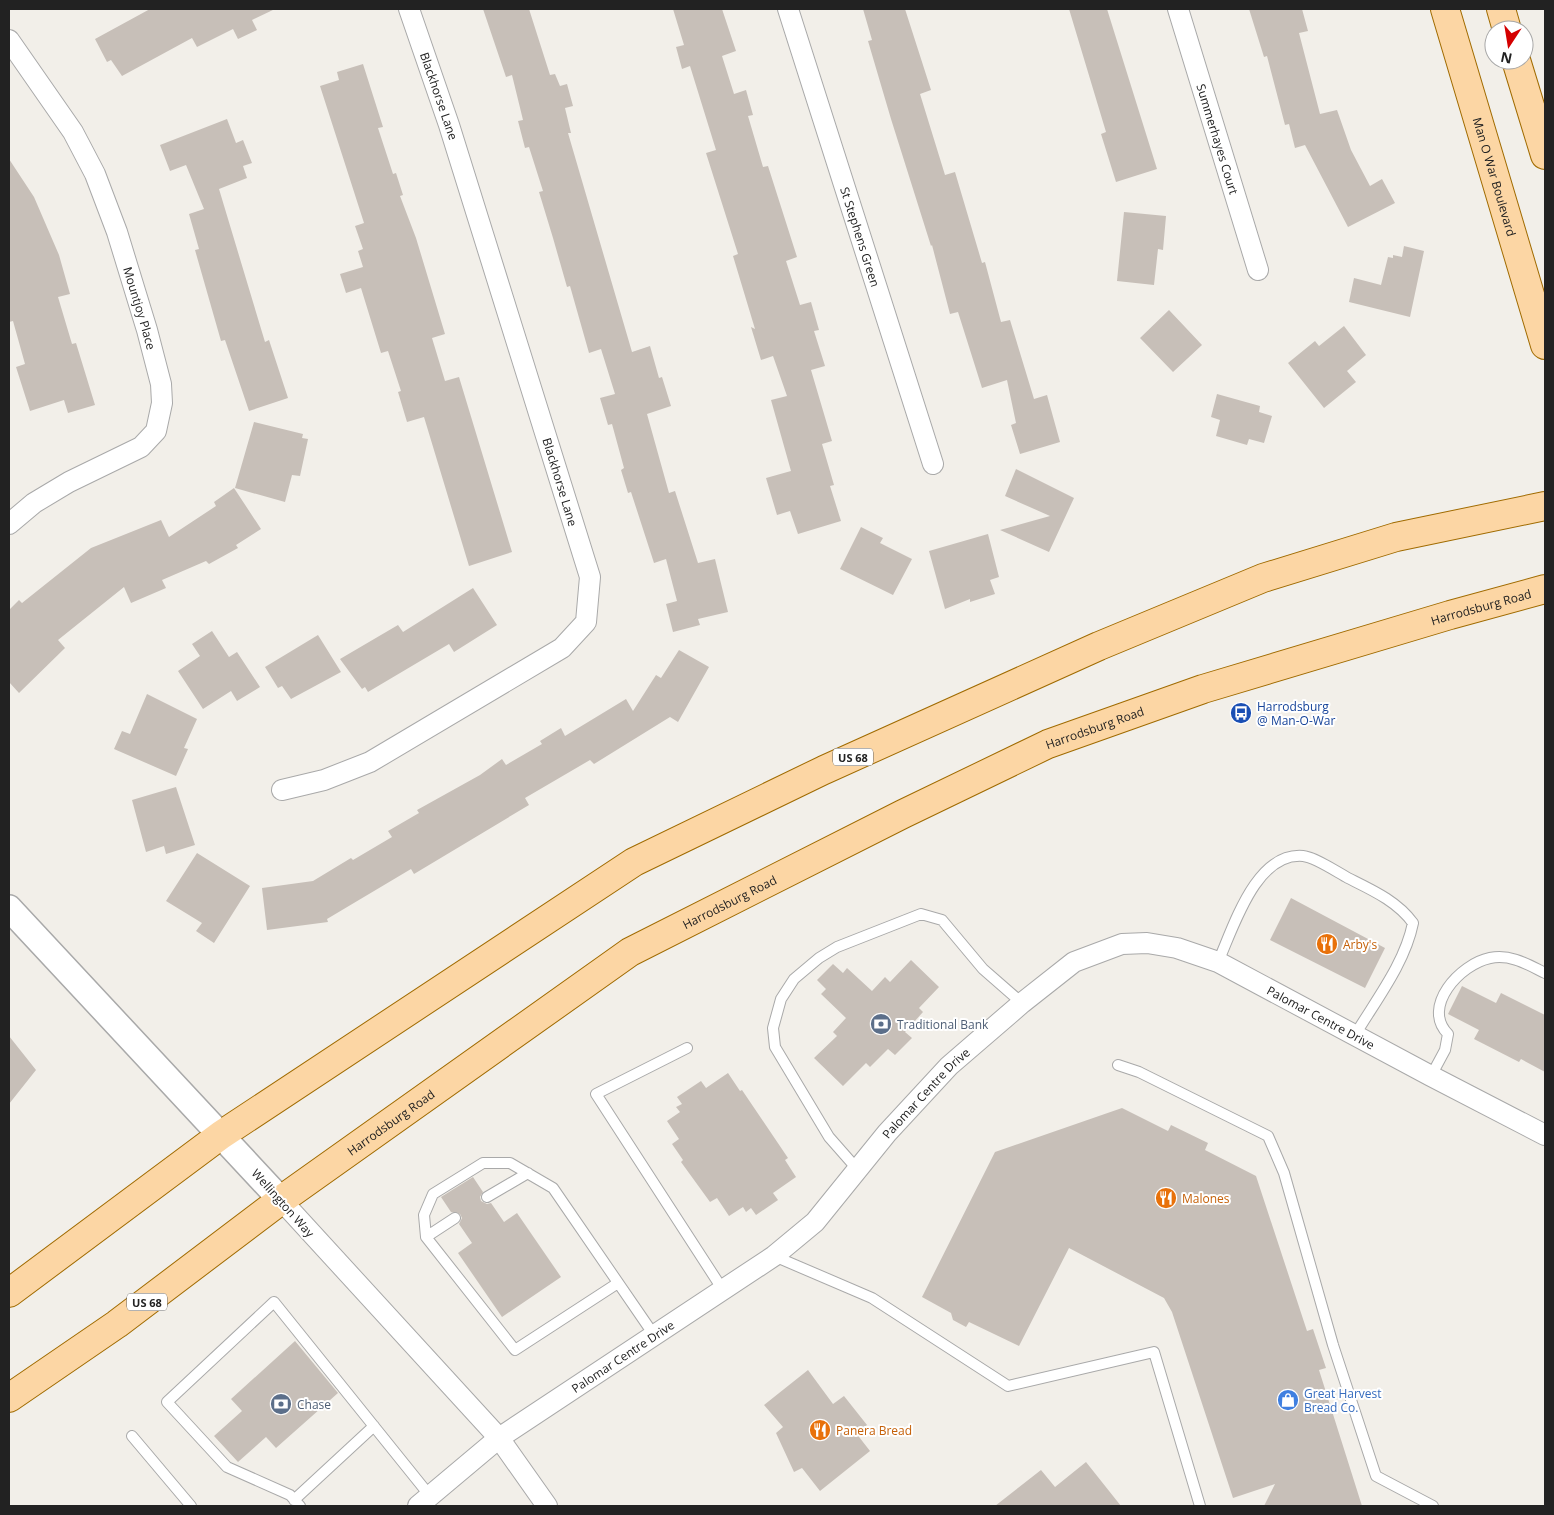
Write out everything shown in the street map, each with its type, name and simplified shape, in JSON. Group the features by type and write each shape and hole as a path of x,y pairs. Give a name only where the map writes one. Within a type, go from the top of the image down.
{"main road":[{"name":"Man O War Boulevard","path":"1445,9 1545,346"},
{"path":"1519,70 1545,155"},
{"name":"US 68","path":"9,1292 221,1135 634,862 824,770 1099,646 1263,578 1396,537 1545,506"},
{"name":"Harrodsburg Road","path":"9,1398 117,1324 281,1200 630,952 903,814 1048,744 1203,690 1450,615 1545,589"}],"street":[{"name":"Blackhorse Lane","path":"282,790 324,780 370,762 562,648 586,622 588,613 590,577 449,125 409,9"},
{"name":"St Stephens Green","path":"788,9 933,464"},
{"name":"Summerhayes Court","path":"1178,9 1258,270"},
{"name":"Mountjoy Place","path":"9,40 73,132 95,174 117,232 147,330 161,384 162,402 156,431 141,447 41,499 9,524"},
{"name":"Wellington Way","path":"9,908 221,1135 499,1438 547,1506"},
{"name":"Palomar Centre Drive","path":"424,1501 499,1438 774,1256 815,1222 920,1095 948,1066 1074,962 1101,950 1122,944 1147,943 1177,948 1218,962 1430,1076 1545,1135"}],"lane":[{"path":"1218,962 1250,892 1266,869 1284,857 1305,856 1380,894 1404,910 1413,923 1410,938 1402,954 1355,1035"},
{"path":"858,1170 829,1137 775,1047 773,1028 781,999 794,978 819,958 837,947 921,914 942,920 983,969 1022,1003"},
{"path":"1430,1076 1445,1050 1448,1034 1440,1026 1438,1010 1453,979 1471,965 1490,958 1516,958 1545,972"},
{"path":"687,1048 596,1094 723,1290"},
{"path":"1118,1065 1139,1072 1268,1136 1284,1173 1333,1345 1376,1476 1433,1506"},
{"path":"618,1283 515,1350 426,1237 424,1215 433,1194 482,1162 510,1163 528,1172 553,1188 618,1283 654,1336"},
{"path":"487,1198 528,1172"},
{"path":"426,1237 455,1218"},
{"path":"774,1256 872,1298 1008,1386 1154,1352 1200,1506"},
{"path":"374,1426 294,1500 227,1467 167,1402 274,1302 374,1426 424,1501"},
{"path":"132,1436 191,1506"}],"building":[{"path":"150,9 275,9 252,20 257,30 238,39 233,29 197,47 192,38 122,76 111,60 107,62 95,39"},
{"path":"483,9 529,9 550,75 555,74 560,86 567,84 573,106 565,108 571,133 568,133 632,352 650,346 659,378 662,377 671,406 647,414 669,493 675,491 698,563 715,559 728,612 698,619 700,625 673,632 666,604 677,601 666,559 654,563 631,492 628,493 621,470 624,468 612,424 608,425 600,398 615,394 601,349 589,353 570,286 567,287 539,192 543,191 529,147 525,148 518,121 523,120 512,75 506,77"},
{"path":"673,9 722,9 736,51 722,56 734,94 746,90 753,115 748,116 763,167 768,166 797,257 786,261 800,305 811,302 819,330 814,331 825,366 811,370 832,441 822,444 834,485 830,486 841,521 798,534 790,511 777,515 766,478 791,471 771,400 787,396 773,356 761,360 751,327 755,329 733,256 738,254 706,153 716,150 690,66 682,69 676,47 684,45"},
{"path":"863,9 905,9 931,90 920,94 945,175 955,172 982,263 985,262 1001,322 1010,320 1034,399 1047,395 1060,442 1020,454 1011,425 1016,423 1007,380 982,388 958,312 950,314 932,245 868,41 872,40"},
{"path":"1069,9 1107,9 1157,169 1116,182 1101,134 1106,132"},
{"path":"1249,9 1302,9 1308,31 1299,33 1320,114 1337,110 1351,150 1370,186 1382,179 1395,203 1348,227 1305,145 1295,148 1289,124 1285,125 1267,56 1264,57"},
{"path":"363,64 383,127 378,128 393,174 396,173 403,195 400,196 416,238 445,334 432,338 445,381 459,377 512,552 469,566 424,417 407,422 398,392 401,391 388,351 381,353 361,288 346,293 340,274 363,267 358,251 363,249 355,226 364,223 320,86 339,80 337,72"},
{"path":"227,119 236,143 243,140 252,163 243,166 247,178 219,189 265,342 269,340 288,398 249,411 225,340 221,341 195,250 199,249 189,214 204,209 186,165 170,171 160,145"},
{"path":"9,159 34,197 59,255 70,294 58,297 72,344 76,343 95,405 68,413 64,400 30,411 16,367 25,364 13,321 9,322"},
{"path":"1124,212 1166,216 1163,250 1158,249 1154,285 1117,281"},
{"path":"1404,246 1424,251 1410,317 1349,302 1354,278 1381,285 1388,257 1393,258 1393,255 1402,257"},
{"path":"1169,310 1202,345 1173,372 1140,338"},
{"path":"1344,326 1366,355 1347,371 1356,382 1324,408 1288,363 1315,341 1319,346"},
{"path":"1217,394 1260,406 1259,412 1272,416 1264,443 1249,439 1247,445 1216,436 1220,420 1211,417"},
{"path":"254,422 303,434 302,438 308,439 300,476 292,475 285,502 235,488"},
{"path":"1016,469 1074,498 1049,552 1000,530 1050,516 1005,496"},
{"path":"234,488 261,529 236,545 238,548 209,564 206,561 162,580 166,588 131,603 124,587 58,640 65,648 19,693 9,682 9,610 19,600 22,603 91,548 161,520 169,537 216,506 214,502"},
{"path":"861,527 883,538 880,543 912,559 893,595 840,569"},
{"path":"988,534 999,577 990,580 995,594 970,602 970,599 945,609 929,551"},
{"path":"473,588 497,625 454,652 449,644 368,692 365,687 362,689 340,659 398,625 403,632"},
{"path":"212,631 229,657 237,652 260,687 237,701 231,691 203,709 178,671 200,656 192,644"},
{"path":"318,635 341,672 291,699 282,686 278,688 265,667"},
{"path":"679,650 709,667 678,722 670,717 594,764 590,760 525,798 529,805 414,874 411,869 327,919 328,922 267,930 262,888 313,881 351,858 353,860 392,837 388,831 419,813 417,810 480,775 502,759 506,765 542,744 540,741 561,728 565,736 626,699 633,711 656,675 661,678"},
{"path":"147,694 197,719 184,748 188,749 176,776 114,749 122,731 130,734"},
{"path":"176,787 195,845 166,854 164,846 146,852 132,800"},
{"path":"197,853 250,886 214,943 196,931 202,923 166,901"},
{"name":"Arby's","path":"1291,898 1385,948 1365,988 1270,940"},
{"path":"911,960 939,987 919,1008 923,1012 905,1032 912,1038 895,1055 888,1049 870,1067 866,1063 843,1086 814,1058 837,1036 833,1032 846,1018 821,994 826,989 817,980 833,964 843,973 847,968 872,991 885,977 890,982"},
{"path":"1462,986 1496,1003 1501,993 1545,1015 1545,1072 1521,1059 1519,1062 1474,1039 1479,1030 1448,1014"},
{"path":"9,1036 36,1070 9,1104"},
{"path":"728,1073 740,1091 742,1090 788,1158 785,1160 796,1177 773,1193 778,1200 756,1215 751,1208 746,1212 743,1207 729,1216 717,1198 710,1202 681,1162 683,1160 672,1144 679,1139 667,1121 680,1112 676,1107 682,1104 677,1097 701,1081 706,1088"},
{"path":"1122,1108 1168,1131 1171,1125 1208,1143 1205,1150 1256,1176 1307,1331 1313,1329 1326,1368 1319,1370 1362,1506 1264,1506 1275,1484 1233,1498 1172,1312 1164,1298 1069,1248 1019,1346 969,1322 966,1327 953,1320 951,1313 922,1297 995,1152"},
{"path":"473,1177 483,1192 480,1197 481,1201 487,1204 491,1203 504,1222 517,1213 561,1277 502,1317 458,1253 472,1243 459,1224 462,1218 460,1214 451,1212 441,1197"},
{"name":"Chase","path":"295,1341 338,1393 276,1448 266,1437 238,1462 214,1436 242,1411 231,1399"},
{"name":"Panera Bread","path":"808,1370 833,1404 844,1396 867,1425 856,1433 870,1451 820,1491 802,1468 794,1472 776,1433 783,1427 764,1405"},
{"path":"1086,1462 1121,1506 995,1506 1041,1470 1055,1487"}],"place":[{"name":"Harrodsburg @ Man-O-War","path":"1241,713"},
{"name":"Arby's","path":"1327,944"},
{"name":"Traditional Bank","path":"881,1024"},
{"name":"Malones","path":"1166,1198"},
{"name":"Great Harvest Bread Co.","path":"1288,1400"},
{"name":"Chase","path":"281,1404"},
{"name":"Panera Bread","path":"820,1430"}]}
